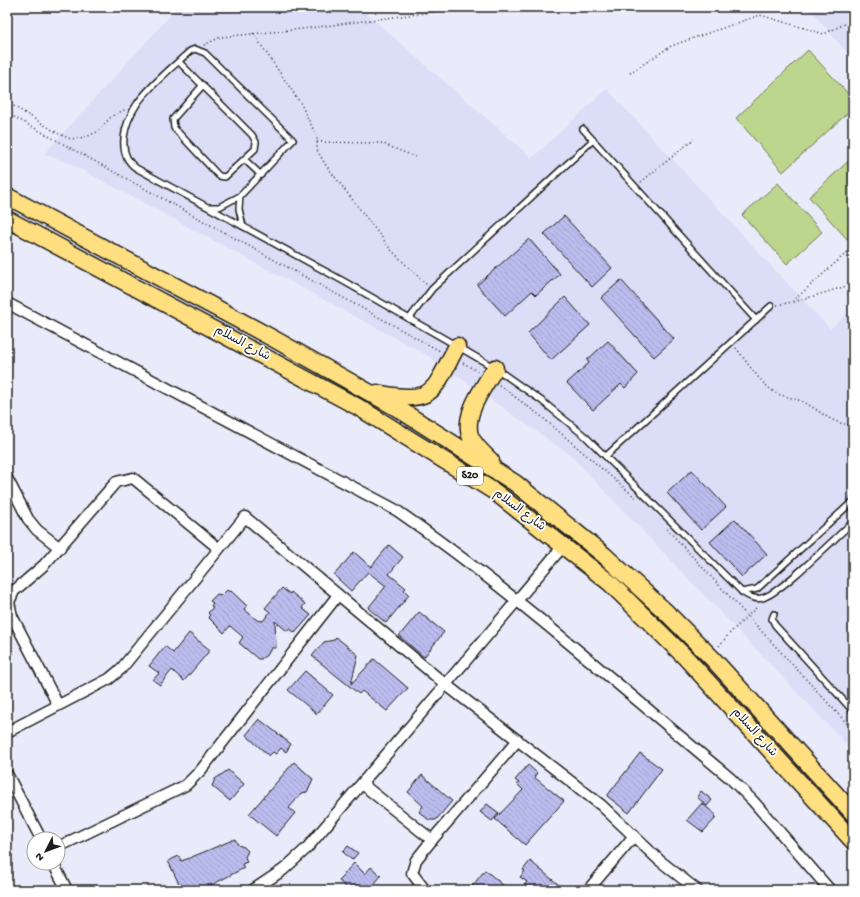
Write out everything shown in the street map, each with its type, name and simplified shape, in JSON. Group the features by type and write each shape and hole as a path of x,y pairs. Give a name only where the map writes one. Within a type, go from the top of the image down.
{"main road":[{"name":"شارع السلام","path":"7,196 267,335 397,408 515,483 604,555 666,612 712,658 853,813"},
{"name":"شارع السلام","path":"7,219 358,407 495,492 564,545 610,584 686,658 853,841"},
{"path":"364,390 405,398 424,395 438,384 454,351"},
{"path":"492,373 470,418 469,432 475,445 515,483"}],"street":[{"path":"7,303 396,510 517,601 730,778 753,800 830,890"},
{"path":"7,478 28,519 37,530 60,548"},
{"path":"58,705 12,616 9,602 14,591 44,565 60,548 116,482 133,478 218,548"},
{"path":"7,732 109,679 121,669 244,517 445,684 601,804 659,860 697,890"},
{"path":"253,890 296,859 362,784 564,545"},
{"path":"66,843 186,785 201,770 338,595"},
{"path":"425,890 412,873 416,860 518,740"},
{"path":"7,774 37,831"},
{"path":"362,784 432,840"},
{"path":"588,890 634,836"},
{"path":"57,871 67,890"}],"lane":[{"path":"208,207 219,207 240,196 294,140 206,53 195,49 179,62 137,103 125,130 123,146 126,158 136,168 409,319 454,351 542,401 606,456 742,592 751,598 762,598 770,595 789,580 853,522"},
{"path":"179,62 203,85 252,135 256,142 255,149 245,160 225,177 219,176 174,128 172,119 203,85"},
{"path":"582,129 756,320"},
{"path":"409,319 432,289 593,140"},
{"path":"245,160 261,175"},
{"path":"240,196 239,210 243,226"},
{"path":"606,456 770,306"},
{"path":"742,592 757,589 853,501"},
{"path":"774,614 772,619 775,625 853,711"}],"path":[{"path":"195,49 221,37 471,7"},
{"path":"630,73 671,46 760,15 824,34 853,20"},
{"path":"253,34 301,104 317,137 317,150 325,164 392,251 432,289"},
{"path":"7,102 59,134 71,139 86,137 97,132 112,116 137,103"},
{"path":"7,113 454,351 492,373 638,500"},
{"path":"635,187 694,139"},
{"path":"317,142 381,143 418,158"},
{"path":"792,302 853,246"},
{"path":"770,306 792,302 853,284"},
{"path":"731,342 768,387 778,396 801,401 829,419 845,425 853,425"},
{"path":"664,525 853,730"},
{"path":"712,658 727,637 770,595"}],"shaded area":[{"path":"178,7 359,7 532,158 607,89 830,329 853,308 853,751 569,454 427,355 71,164 44,154"},
{"path":"808,7 853,7 853,60"}],"green space":[{"path":"808,50 853,99 853,108 783,172 736,118"},
{"path":"853,157 853,234 847,239 809,197"},
{"path":"778,183 822,232 787,264 742,215"}],"building":[{"path":"564,216 612,268 592,287 544,234"},
{"path":"529,239 560,274 536,295 532,291 505,316 477,285"},
{"path":"621,280 674,339 654,357 601,298"},
{"path":"565,297 590,325 551,360 528,333"},
{"path":"608,341 638,374 625,388 621,384 593,410 567,383 589,363 587,360"},
{"path":"692,470 726,507 701,530 667,493"},
{"path":"735,519 767,554 742,577 710,542"},
{"path":"389,545 403,557 389,574 406,588 404,590 409,595 386,623 368,608 386,586 368,572 351,591 334,575 354,552 371,567"},
{"path":"282,588 290,594 291,592 305,604 302,608 311,615 295,633 290,629 287,631 275,621 276,648 271,648 268,654 261,659 258,659 239,643 243,637 230,626 224,633 208,617 210,615 208,613 213,607 211,606 213,603 210,601 217,594 222,595 227,590 230,592 231,591 247,606 244,609 257,620 263,621 270,612 265,608"},
{"path":"419,612 444,632 424,657 399,636"},
{"path":"189,633 210,650 184,681 172,670 160,685 153,680 159,673 149,666 165,646 173,653"},
{"path":"336,637 358,655 351,684 374,659 408,688 387,711 362,691 359,694 312,656 324,642 334,640"},
{"path":"305,671 333,695 317,714 288,690"},
{"path":"259,719 291,744 286,752 281,748 276,754 273,752 269,756 246,735"},
{"path":"640,753 662,769 629,813 607,796"},
{"path":"294,762 313,779 307,792 302,793 289,808 295,813 276,836 249,814"},
{"path":"528,765 537,773 534,777 564,801 525,845 495,819 523,790 517,784 519,783 515,780"},
{"path":"228,770 244,784 230,801 212,786 215,779"},
{"path":"422,775 452,801 436,820 429,820 419,812 423,806 408,792"},
{"path":"701,791 712,800 707,806 697,797"},
{"path":"702,803 716,815 714,817 716,818 703,832 687,820"},
{"path":"487,804 499,813 492,821 480,812"},
{"path":"235,839 238,845 244,847 248,851 245,857 247,862 242,864 244,868 202,890 182,890 168,861 179,856 181,861"},
{"path":"348,846 358,853 352,860 343,852"},
{"path":"530,861 559,885 555,890 520,890 527,882 520,877"},
{"path":"354,863 365,874 371,867 381,876 369,890 349,890 339,881"},
{"path":"485,870 509,890 469,890"}]}
